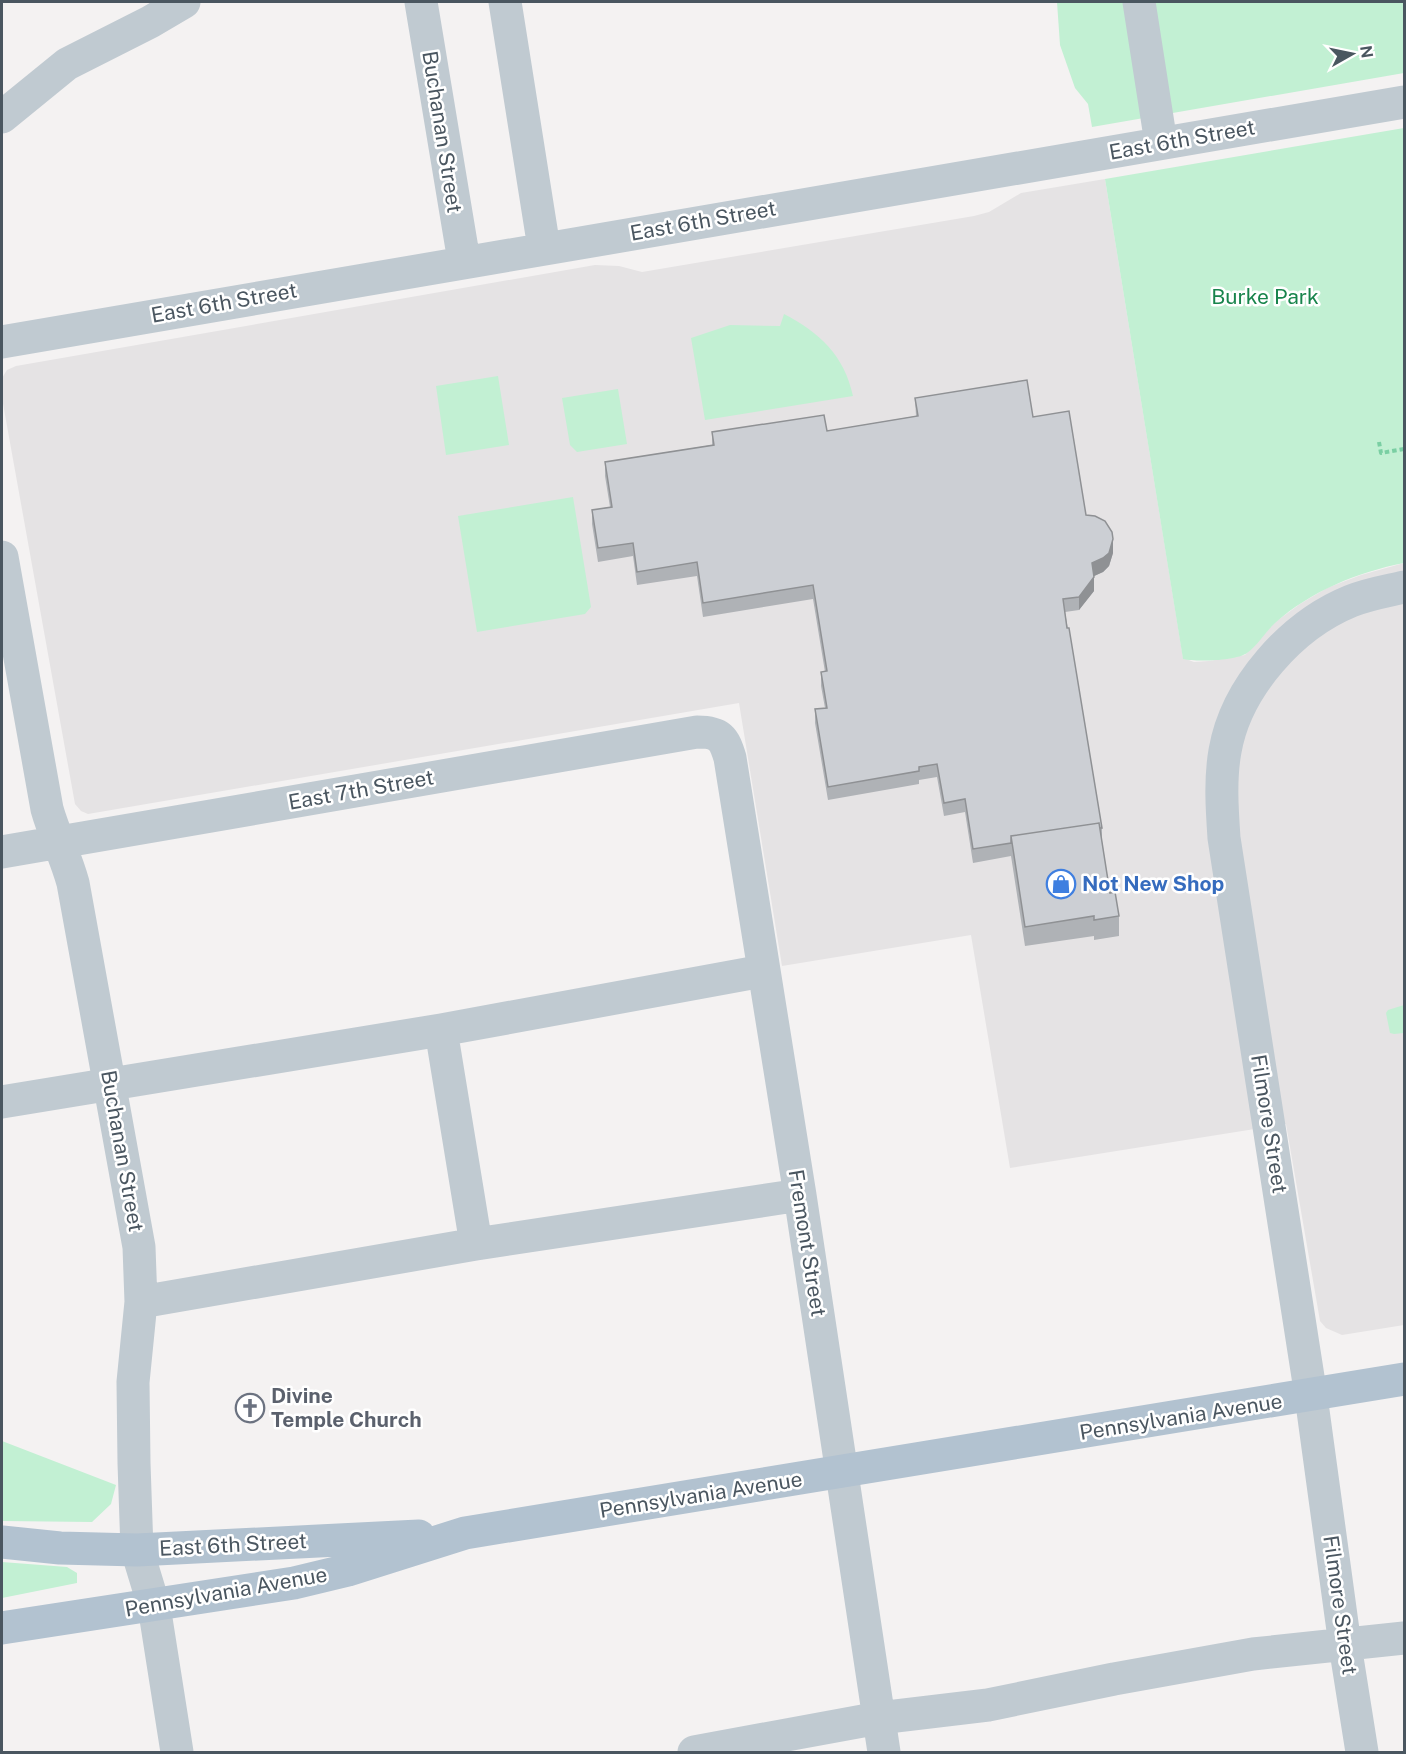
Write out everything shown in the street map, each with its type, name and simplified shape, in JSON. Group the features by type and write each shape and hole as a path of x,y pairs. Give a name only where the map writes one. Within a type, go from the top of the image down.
{"main road":[{"name":"Pennsylvania Avenue","path":"2,1628 294,1583 348,1570 465,1533 1404,1379"},
{"name":"East 6th Street","path":"2,1542 60,1548 137,1550 465,1533"}],"street":[{"path":"2,117 67,64 184,2"},
{"name":"Buchanan Street","path":"421,2 464,261"},
{"path":"505,2 544,248"},
{"path":"1139,2 1161,143"},
{"name":"East 6th Street","path":"2,342 464,261 1404,102"},
{"name":"Buchanan Street","path":"2,557 47,809 73,883 139,1247 141,1302 133,1382 137,1550 154,1606 177,1752"},
{"name":"Filmore Street","path":"1362,1752 1311,1396 1224,838 1222,800 1225,750 1238,711 1254,681 1274,656 1297,635 1350,601 1404,587"},
{"name":"East 7th Street","path":"2,852 698,732 719,735"},
{"name":"Fremont Street","path":"719,735 730,758 800,1195 884,1752"},
{"path":"2,1102 441,1030 763,971"},
{"path":"441,1030 476,1244"},
{"path":"141,1302 476,1244 800,1195"},
{"path":"694,1752 879,1718 988,1705 1253,1654 1404,1638"}],"path":[{"path":"1379,442 1381,453 1404,450"}],"shaded area":[{"path":"1105,179 1183,658 1194,662 1245,655 1274,623 1327,588 1361,575 1404,563 1404,1325 1342,1335 1326,1328 1320,1321 1286,1124 1010,1168 971,935 782,966 739,703 88,814 81,811 75,804 2,398 2,378 7,370 16,366 595,265 619,266 642,272 974,216 989,212 1021,193"}],"green space":[{"path":"1057,2 1404,2 1404,73 1092,127 1088,104 1075,88 1060,45"},
{"name":"Burke Park","path":"1404,128 1404,563 1336,584 1304,601 1271,627 1251,650 1242,656 1216,660 1183,659 1105,179"},
{"path":"784,314 809,329 829,347 837,357 849,381 853,396 705,420 691,338 730,325 780,326"},
{"path":"498,376 509,445 446,455 436,386"},
{"path":"618,389 627,444 577,452 570,445 562,398"},
{"path":"573,497 591,607 585,614 477,632 458,516"},
{"path":"1404,1005 1404,1033 1390,1033 1386,1013 1388,1010"},
{"path":"2,1441 116,1485 111,1504 92,1522 2,1521"},
{"path":"2,1562 67,1567 77,1573 77,1583 2,1598"}],"building":[{"path":"1027,380 1033,417 1069,411 1086,515 1105,521 1112,532 1113,539 1109,553 1092,563 1094,577 1079,597 1063,599 1102,828 1099,823 1011,836 1011,843 973,849 965,799 944,803 937,764 919,767 919,771 828,787 815,709 827,708 821,672 827,671 813,585 703,603 697,562 637,572 633,543 598,548 592,510 612,507 605,462 714,445 712,432 824,415 827,431 918,416 915,398"},
{"name":"Not New Shop","path":"1099,823 1110,893 1115,892 1119,916 1094,920 1094,916 1025,927 1011,836"}],"place":[{"name":"Not New Shop","path":"1061,884"},
{"name":"Divine Temple Church","path":"250,1408"}]}
